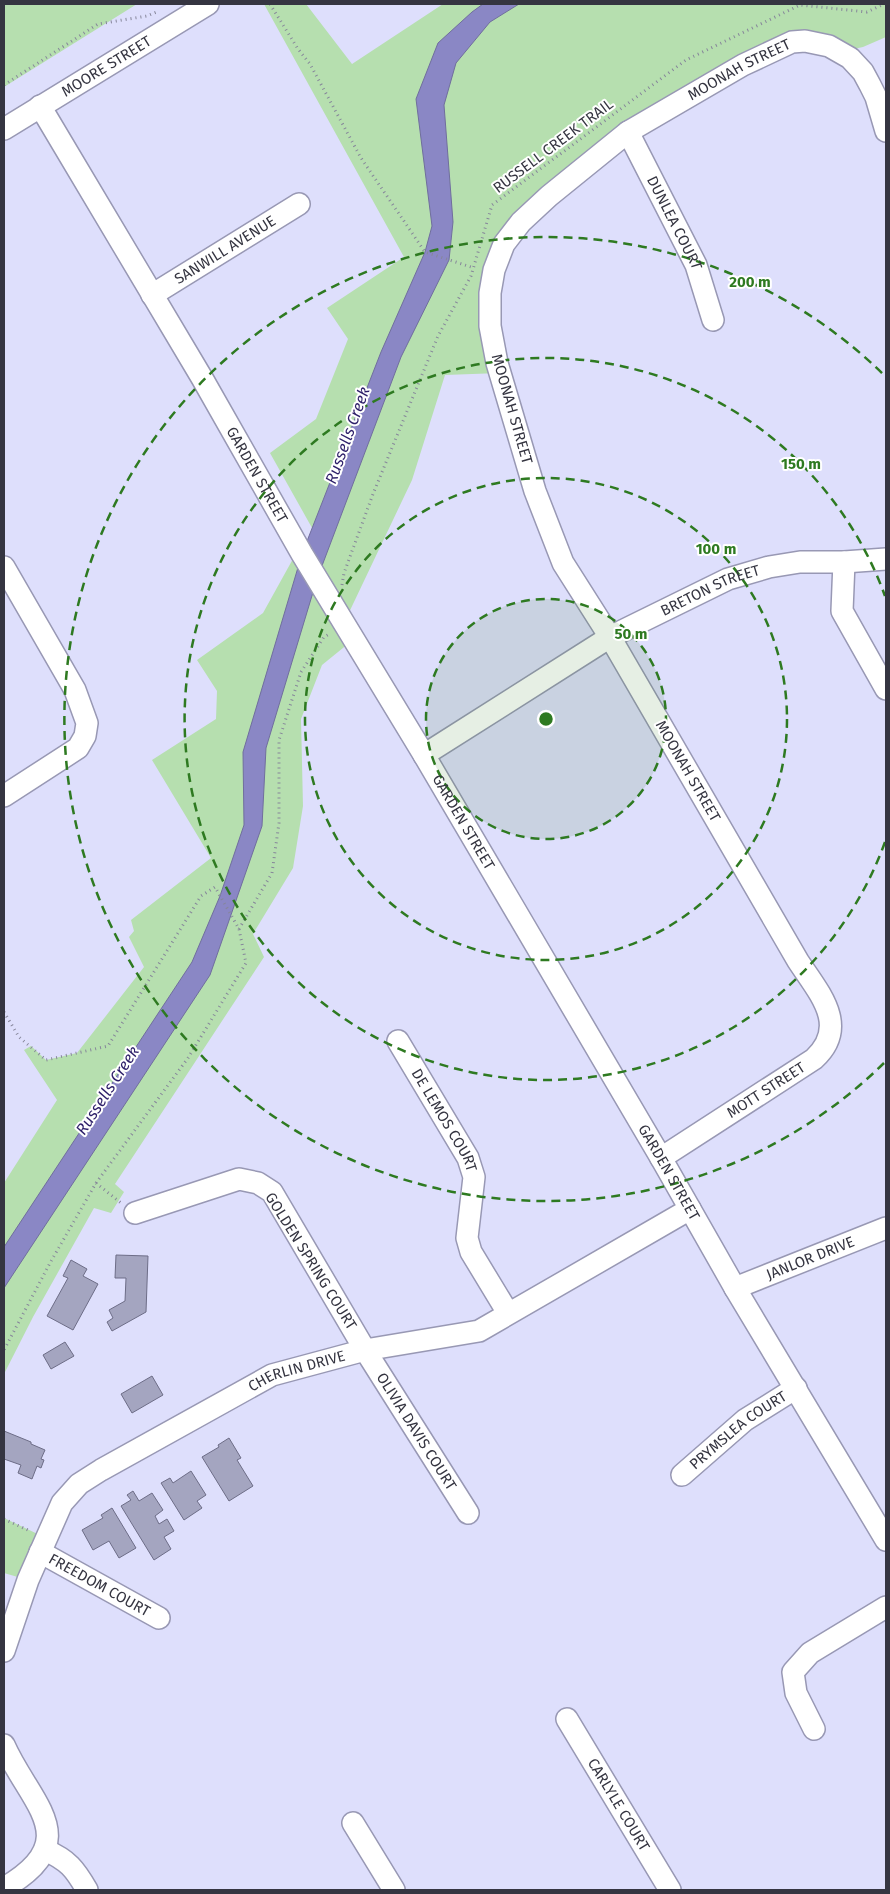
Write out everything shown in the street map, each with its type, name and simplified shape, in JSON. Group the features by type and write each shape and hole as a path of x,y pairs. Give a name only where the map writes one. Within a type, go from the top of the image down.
{"street":[{"name":"MOORE STREET","path":"4,129 208,4"},
{"name":"MOONAH STREET","path":"822,999 798,961 610,637 562,563 535,491 497,364 490,326 490,293 494,270 504,244 521,222 549,196 628,132 743,65 792,42 805,41 829,46 850,58 863,72 876,97 886,131"},
{"name":"GARDEN STREET","path":"40,106 661,1158 735,1288 886,1540"},
{"name":"DUNLEA COURT","path":"628,132 696,265 713,320"},
{"name":"SANWILL AVENUE","path":"152,295 299,204"},
{"name":"BRETON STREET","path":"424,755 610,637 728,579 770,567 800,562 844,562 886,559"},
{"path":"844,562 842,612 886,689"},
{"path":"4,567 75,690 87,723 85,736 78,748 4,796"},
{"name":"MOTT STREET","path":"661,1158 814,1059 823,1050 830,1036 831,1019 822,999"},
{"name":"DE LEMOS COURT","path":"398,1041 468,1158 474,1177 467,1238 471,1252 508,1313"},
{"name":"GOLDEN SPRING COURT","path":"135,1213 239,1179 258,1183 272,1192 365,1350"},
{"name":"CHERLIN DRIVE","path":"4,1651 28,1580 43,1545 62,1503 79,1484 272,1375 365,1350 479,1331 690,1209"},
{"name":"JANLOR DRIVE","path":"735,1288 886,1228"},
{"name":"OLIVIA DAVIS COURT","path":"365,1350 468,1513"},
{"name":"PRYMSLEA COURT","path":"682,1475 745,1420 796,1388"},
{"name":"FREEDOM COURT","path":"43,1545 159,1618"},
{"path":"814,1729 796,1693 793,1672 810,1653 886,1606"},
{"name":"CARLYLE COURT","path":"567,1719 670,1890"},
{"path":"4,1744 12,1762 46,1818 47,1835 45,1850 36,1863 24,1876 4,1888"},
{"path":"353,1822 394,1890"},
{"path":"45,1850 60,1856 75,1869 87,1890"}],"path":[{"path":"270,4 298,49 310,64 361,158 426,252 473,268"},
{"name":"RUSSELL CREEK TRAIL","path":"239,929 272,873 279,823 279,740 301,672 324,637 336,630 344,573 373,494 438,336 471,276 492,205 686,60 800,5 867,12 884,4"},
{"path":"4,85 98,24 147,16 163,9"},
{"path":"4,1012 20,1036 46,1060 108,1046 202,896 215,887 239,929 246,963 188,1058 96,1183 50,1263 4,1350"},
{"path":"96,1183 135,1213"},
{"path":"4,1519 43,1545"}],"green space":[{"path":"4,4 137,4 4,87"},
{"path":"264,4 306,4 352,64 443,4 886,4 886,37 863,47 840,52 816,43 743,65 549,196 494,270 500,373 445,375 412,480 344,623 354,639 322,665 301,719 303,806 293,868 253,934 264,957 115,1184 124,1192 111,1213 94,1208 33,1317 4,1374 4,1183 57,1100 24,1050 31,1046 46,1060 77,1053 144,967 129,937 134,931 131,920 211,858 152,760 216,719 217,691 197,660 263,613 299,548 316,535 270,453 316,419 348,339 327,308 404,257"},
{"path":"4,1518 46,1538 28,1580 4,1573"}],"shaded area":[{"path":"483,4 519,4 490,22 456,63 444,105 453,222 449,260 401,357 317,579 266,748 262,826 210,975 4,1288 4,1247 192,962 220,896 244,825 243,752 302,554 381,352 425,252 432,226 416,99 438,43"}],"building":[{"path":"116,1255 148,1256 146,1312 112,1331 107,1322 113,1318 109,1310 125,1301 126,1278 115,1278"},
{"path":"71,1260 87,1269 83,1276 98,1284 73,1330 47,1316 68,1278 63,1276"},
{"path":"65,1342 74,1356 51,1369 43,1355"},
{"path":"152,1376 163,1395 132,1413 121,1394"},
{"path":"4,1431 45,1450 41,1459 44,1460 41,1468 37,1466 32,1479 18,1473 21,1465 4,1459"},
{"path":"229,1438 241,1458 237,1460 253,1486 229,1501 202,1457 219,1447 218,1445"},
{"path":"191,1471 206,1495 197,1501 202,1508 184,1520 161,1483 170,1478 173,1483"},
{"path":"133,1491 139,1501 152,1493 163,1510 155,1516 159,1524 167,1519 174,1531 164,1537 171,1549 154,1560 121,1506 131,1500 127,1495"},
{"path":"112,1508 136,1548 119,1558 109,1541 93,1550 82,1530 103,1518 101,1515"}],"water label":[{"name":"Russells Creek","path":"347,435"},
{"name":"Russells Creek","path":"107,1090"}]}
